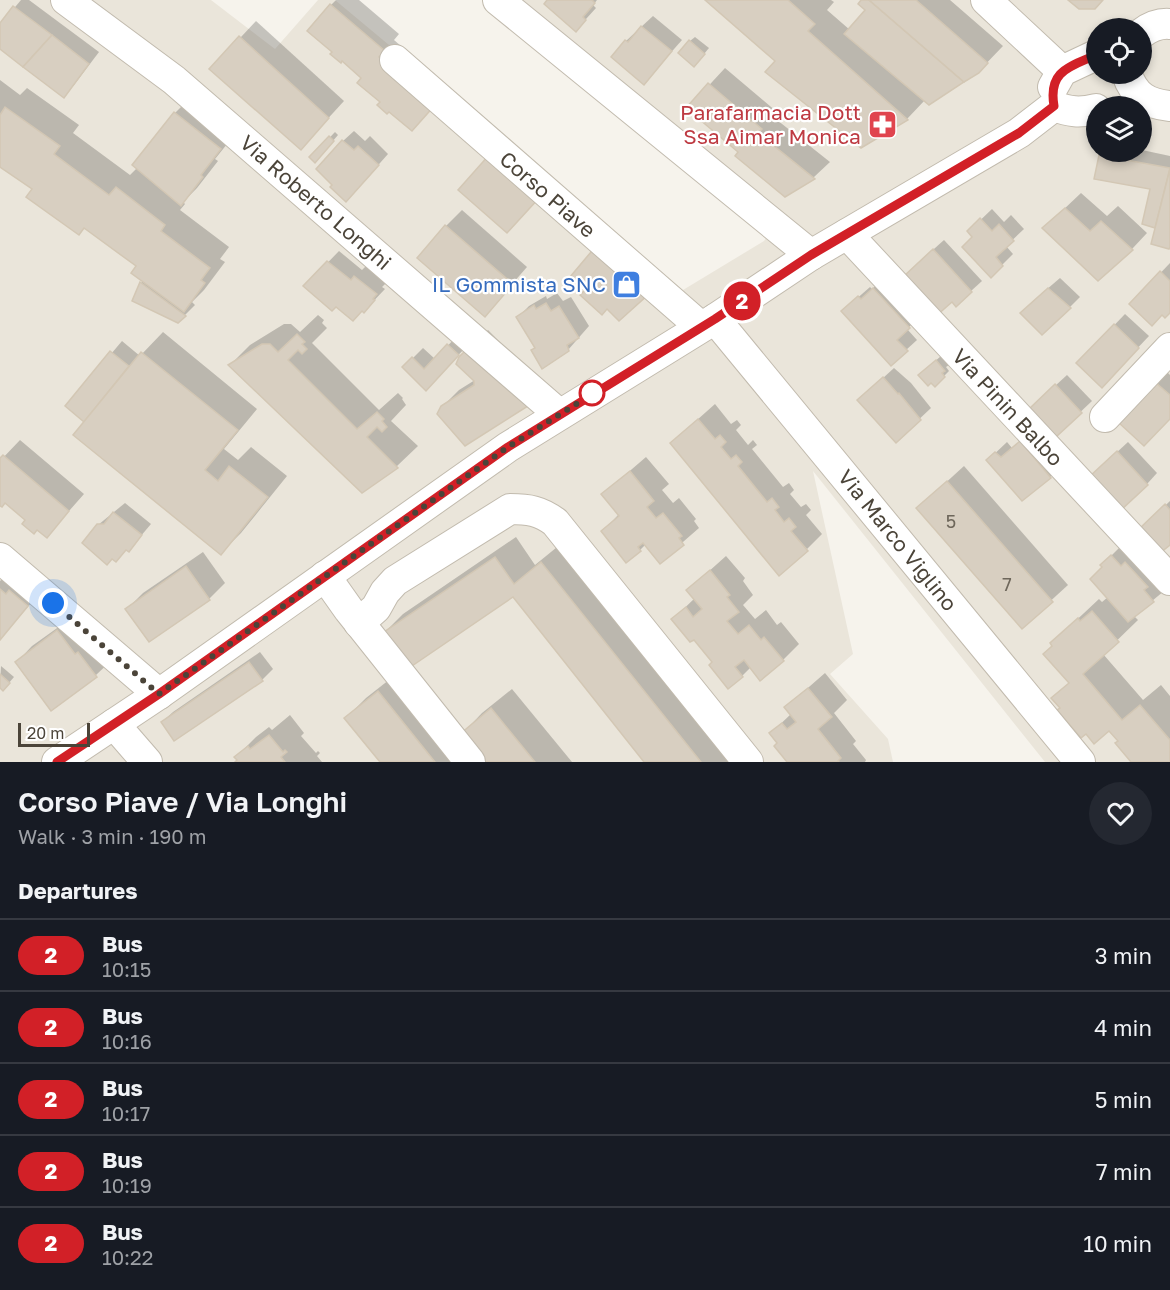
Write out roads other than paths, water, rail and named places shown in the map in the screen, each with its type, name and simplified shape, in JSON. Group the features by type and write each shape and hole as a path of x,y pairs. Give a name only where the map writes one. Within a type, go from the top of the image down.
{"street":[{"name":"Via Roberto Longhi","path":"66,0 174,80 465,330 559,414"},
{"path":"498,0 811,255"},
{"path":"986,0 1062,71"},
{"path":"1152,27 1164,23 1170,24"},
{"name":"Corso Piave","path":"395,60 708,323"},
{"path":"1054,106 1052,90 1062,71 1086,60"},
{"path":"1120,96 1134,85 1155,105 1170,106"},
{"path":"1054,106 1067,112 1086,112"},
{"path":"57,762 159,694 508,447 708,323 811,255 1019,133 1054,106"},
{"name":"Via Pinin Balbo","path":"847,234 1170,580"},
{"name":"Via Marco Viglino","path":"708,323 1080,762"},
{"path":"1105,417 1170,348"},
{"path":"359,623 376,608 385,592 395,581 510,510 528,509 543,513 555,522 748,762"},
{"path":"0,558 159,694"},
{"path":"325,576 359,623 470,762"},
{"path":"114,724 147,762"}],"place":[{"name":"Parafarmacia Dott Ssa Aimar Monica","path":"882,124"},
{"name":"IL Gommista SNC","path":"627,284"}]}
